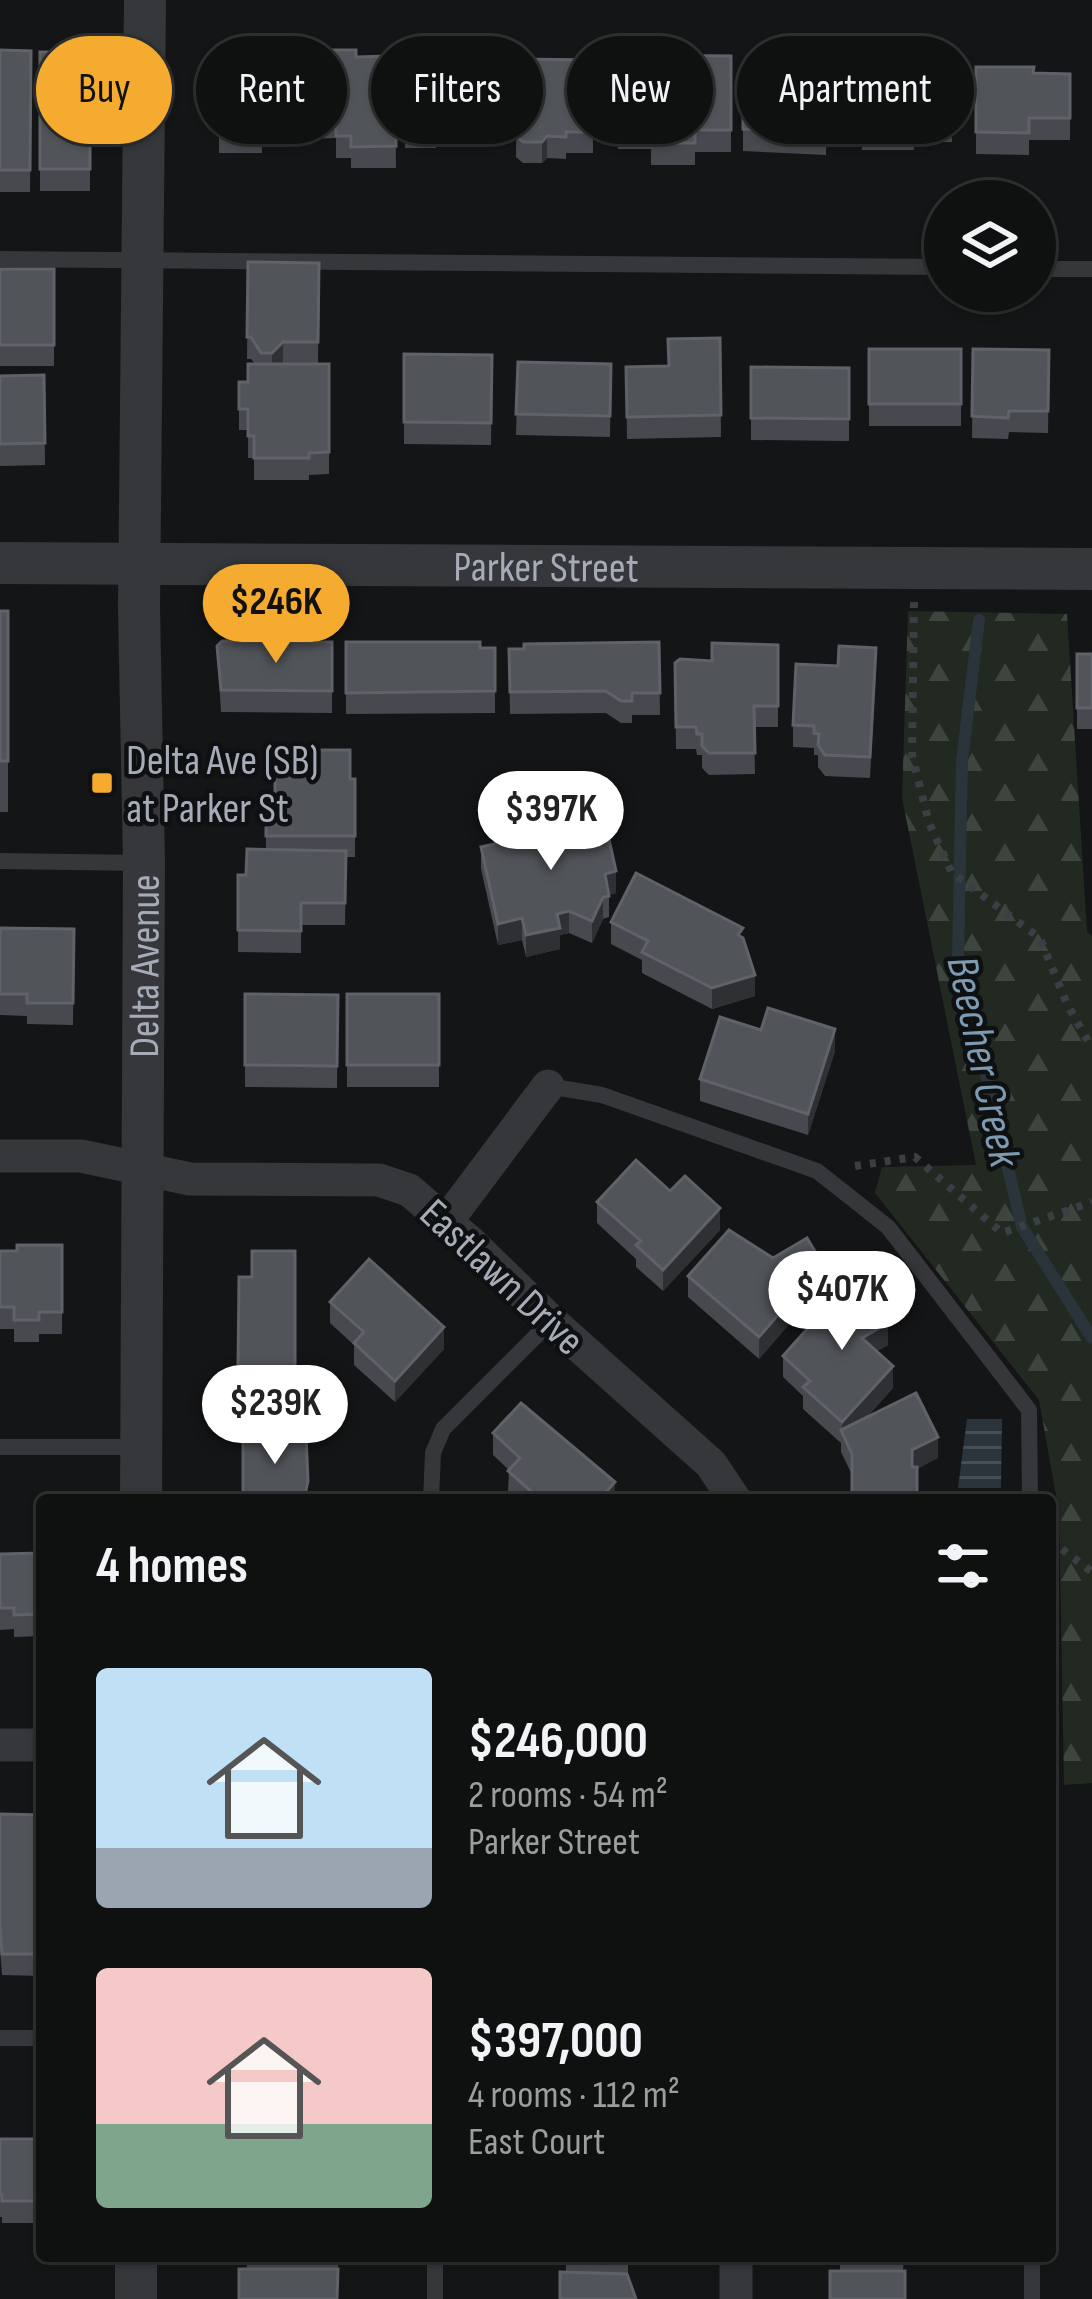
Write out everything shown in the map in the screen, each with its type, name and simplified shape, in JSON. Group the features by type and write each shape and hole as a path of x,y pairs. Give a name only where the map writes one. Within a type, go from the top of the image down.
{"street":[{"name":"Delta Avenue","path":"141,1494 145,0"},
{"name":"Parker Street","path":"0,563 1092,569"},
{"path":"446,1222 548,1086"},
{"name":"Eastlawn Drive","path":"0,1156 82,1156 190,1179 389,1181 409,1190 711,1464 731,1494"},
{"path":"0,1745 36,1745"},
{"path":"136,2262 136,2299"},
{"path":"736,2262 736,2299"}],"lane":[{"path":"0,260 924,268"},
{"path":"1056,268 1092,269"},
{"path":"0,861 144,863"},
{"path":"548,1086 602,1096 818,1171 888,1227 1029,1410 1030,1494"},
{"path":"431,1494 434,1453 443,1429 551,1321"},
{"path":"0,1447 141,1447"},
{"path":"0,2038 36,2038"},
{"path":"434,2262 435,2299"},
{"path":"1032,2262 1032,2299"}],"path":[{"path":"914,567 912,755 929,823 952,873 1040,938 1067,1004 1092,1048"},
{"path":"818,1171 915,1157 1001,1233 1092,1202"},
{"path":"1056,1544 1092,1571"}],"green space":[{"path":"908,611 1067,614 1087,931 1092,936 1092,1783 1064,1785 1059,1512 1039,1400 875,1193 882,1167 976,1165 902,798"}],"shaded area":[{"path":"967,1419 1002,1419 1001,1488 958,1488"}],"building":[{"path":"0,50 31,51 30,170 0,170"},
{"path":"347,50 356,50 356,57 371,57 371,144 396,146 351,147 351,136 347,136"},
{"path":"713,56 731,56 731,130 713,130"},
{"path":"543,59 567,60 566,137 547,136 543,141"},
{"path":"976,67 1034,67 1033,73 1070,74 1070,118 1029,118 1029,133 976,132"},
{"path":"40,144 90,144 90,169 40,169"},
{"path":"248,262 319,263 318,342 283,342 272,353 261,353 247,337"},
{"path":"0,269 54,269 54,345 0,345"},
{"path":"720,338 721,415 627,417 626,367 669,366 668,339"},
{"path":"869,349 961,349 961,404 869,404"},
{"path":"973,349 1049,350 1048,411 1009,411 1008,418 972,416"},
{"path":"404,354 492,355 491,423 404,422"},
{"path":"518,362 611,364 610,416 516,414"},
{"path":"248,364 329,364 329,452 309,453 309,458 254,458 248,409 239,409 239,382 248,382"},
{"path":"751,367 849,368 849,419 751,418"},
{"path":"44,375 45,443 0,444 0,376"},
{"path":"0,611 8,611 8,761 0,761"},
{"path":"222,641 332,642 332,691 221,690 217,646"},
{"path":"346,642 480,642 480,648 495,648 495,691 346,693"},
{"path":"659,642 660,693 632,693 632,701 621,701 606,691 510,692 509,649 524,649 524,644"},
{"path":"712,643 778,645 778,706 754,706 755,753 709,753 696,727 676,727 675,663 680,659 712,661"},
{"path":"839,646 876,648 870,757 825,755 814,726 793,725 796,664 838,666"},
{"path":"1077,654 1092,654 1092,708 1077,708"},
{"path":"275,750 350,750 355,836 266,836 266,793 275,793"},
{"path":"589,807 595,832 607,830 616,871 605,874 609,896 603,897 592,921 569,911 557,914 560,928 526,935 522,918 498,924 481,847 558,830 554,815"},
{"path":"247,849 346,851 345,903 301,903 301,931 238,930 238,875 246,875"},
{"path":"636,873 743,928 738,935 755,975 712,988 642,952 648,941 611,922"},
{"path":"0,928 74,929 73,1003 27,1003 27,994 0,994"},
{"path":"245,994 338,995 337,1066 245,1065"},
{"path":"347,994 439,994 439,1065 347,1065"},
{"path":"768,1008 835,1029 808,1114 700,1079 720,1017 761,1030"},
{"path":"636,1160 670,1191 685,1176 720,1208 663,1270 636,1245 641,1241 597,1202"},
{"path":"729,1230 773,1258 807,1238 827,1271 805,1284 759,1337 688,1276"},
{"path":"17,1245 62,1245 62,1312 39,1312 39,1320 14,1320 14,1307 0,1307 0,1251 17,1251"},
{"path":"252,1251 295,1251 295,1368 238,1368 239,1277 252,1277"},
{"path":"369,1259 444,1327 395,1381 354,1343 364,1332 330,1302"},
{"path":"866,1285 888,1323 862,1338 893,1366 842,1422 803,1387 810,1381 783,1356 826,1308"},
{"path":"916,1393 938,1437 912,1450 917,1494 852,1494 852,1454 841,1430"},
{"path":"521,1403 615,1482 604,1494 534,1494 508,1471 520,1458 493,1433"},
{"path":"243,1434 306,1434 305,1494 243,1494"},
{"path":"36,1553 36,1614 14,1615 14,1608 0,1608 0,1554"},
{"path":"0,1814 36,1815 36,1954 2,1954"},
{"path":"0,2139 36,2139 36,2201 2,2201"},
{"path":"239,2269 338,2269 337,2299 239,2299"},
{"path":"830,2271 905,2271 905,2299 830,2299"},
{"path":"560,2272 627,2274 636,2299 560,2299"}],"waterway":[{"name":"Beecher Creek","path":"979,620 962,761 958,957 1022,1227 1092,1338"}],"place":[{"name":"Delta Ave (SB) at Parker St","path":"102,783"}]}
